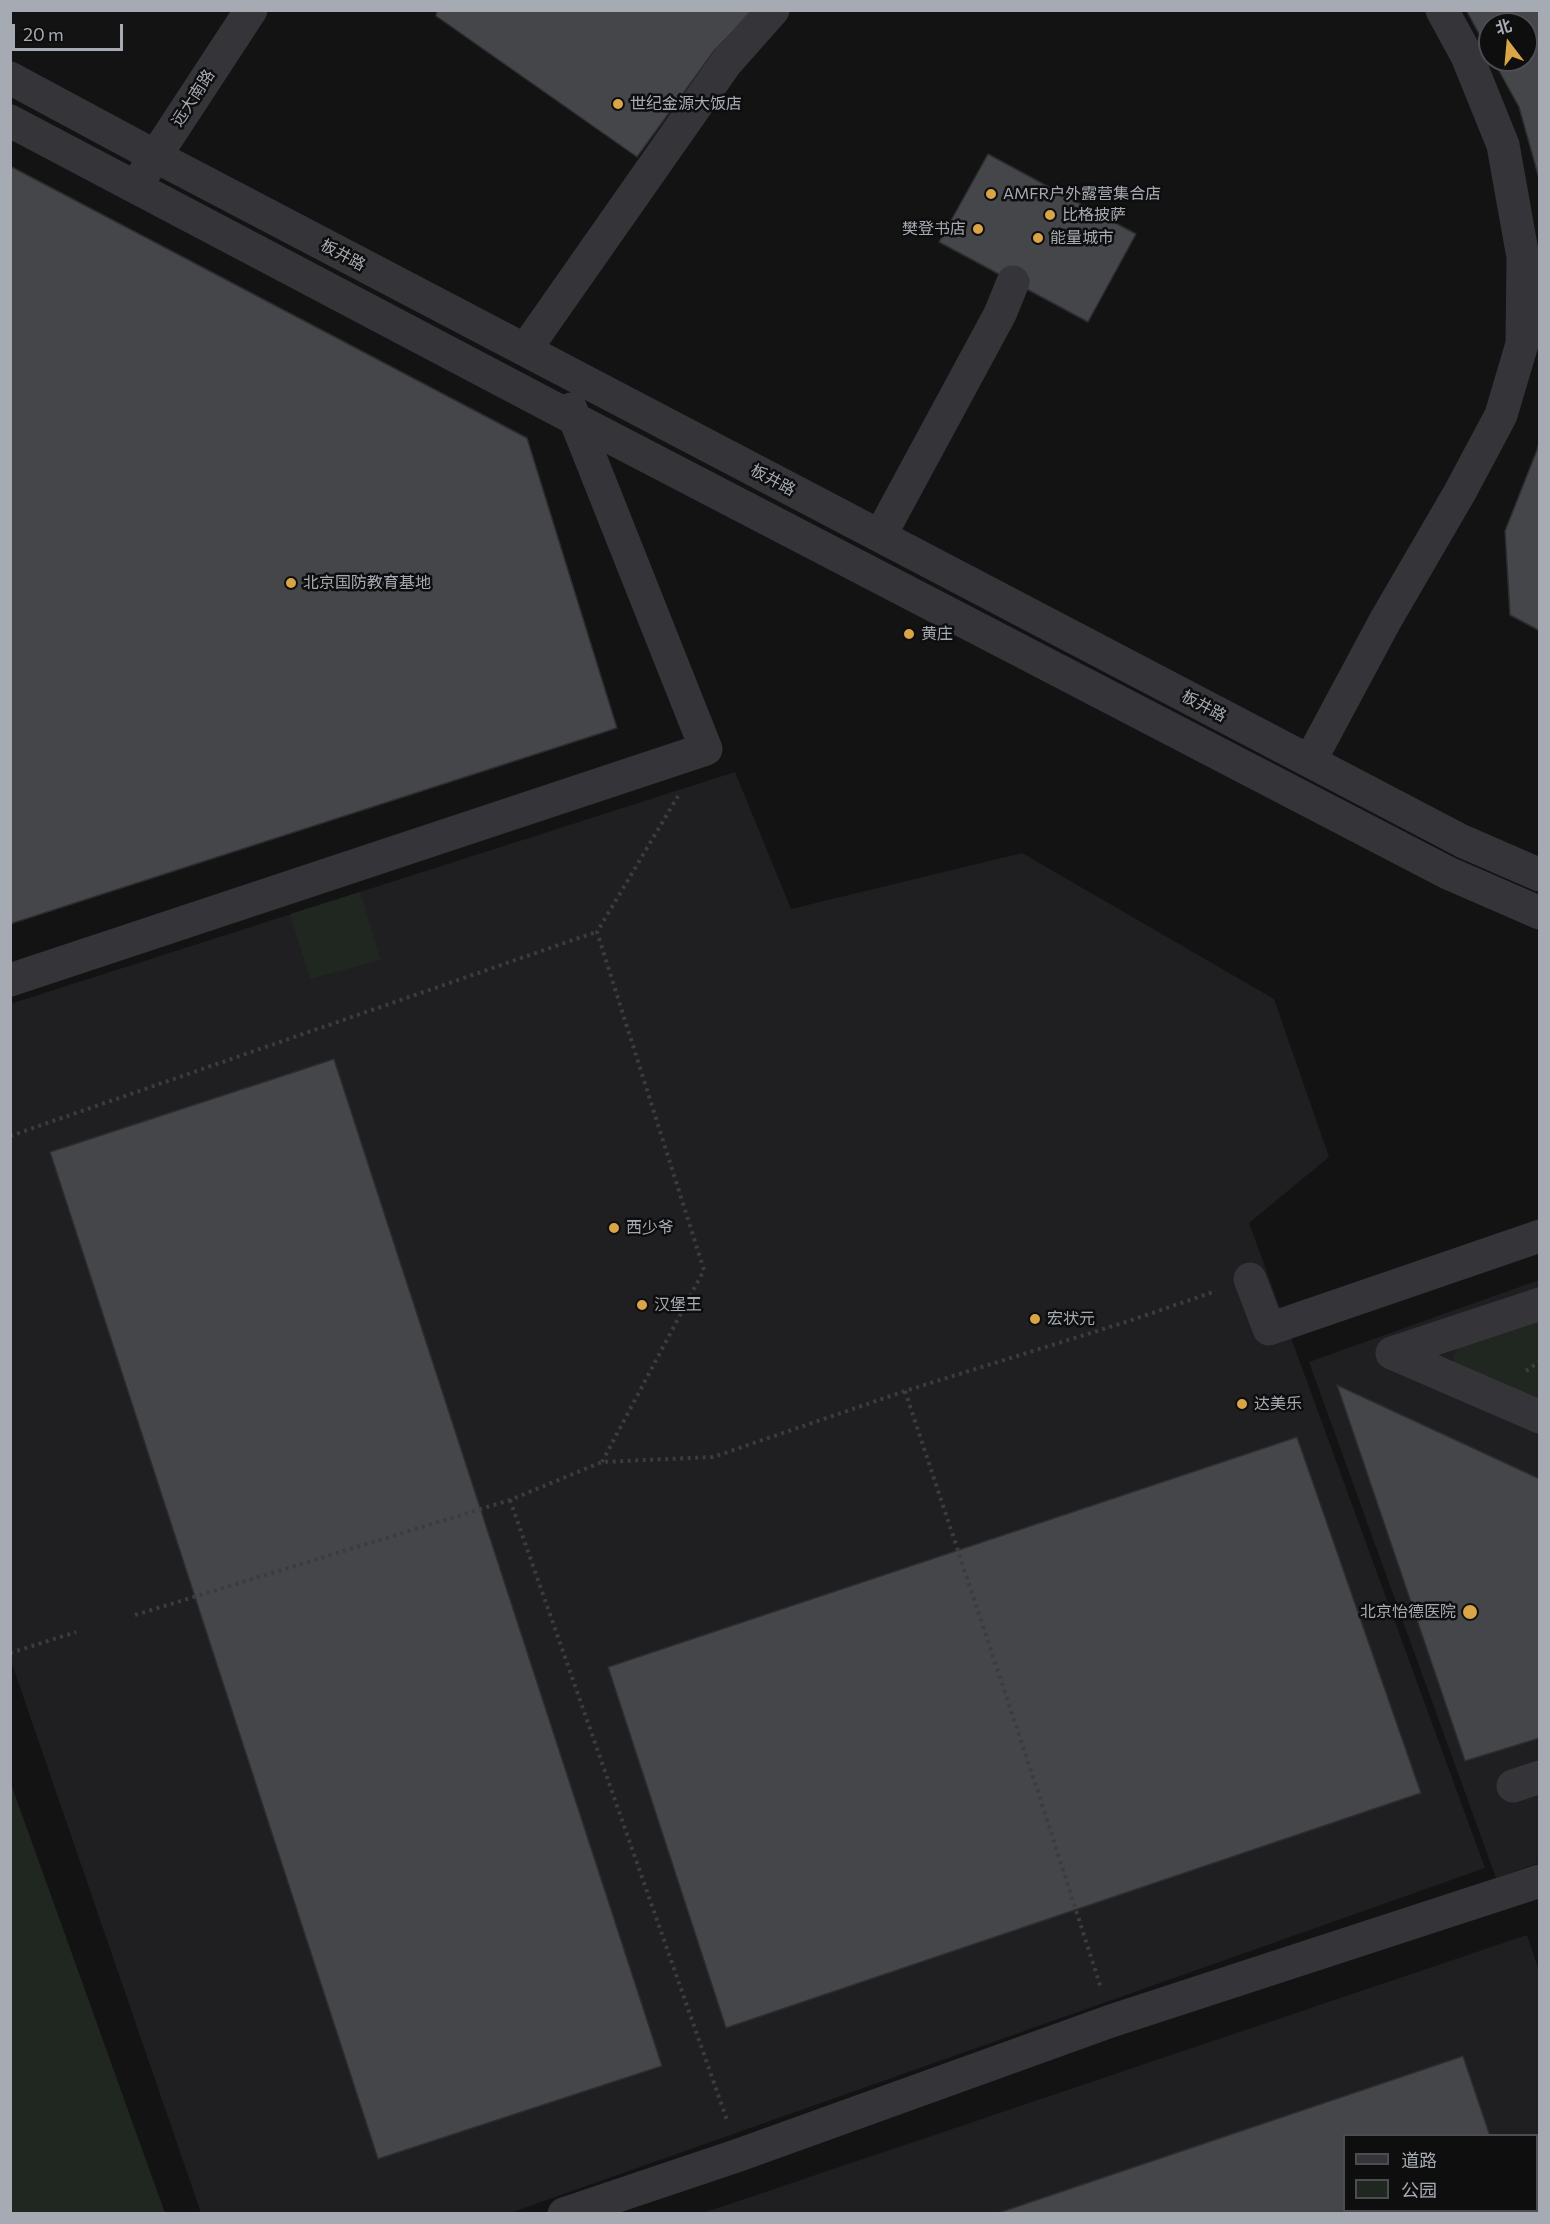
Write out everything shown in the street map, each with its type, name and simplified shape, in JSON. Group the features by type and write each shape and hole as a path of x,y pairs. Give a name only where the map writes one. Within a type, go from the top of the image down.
{"street":[{"name":"远大南路","path":"135,187 250,10"},
{"path":"525,350 726,63 773,10"},
{"path":"1310,762 1385,621 1460,492 1501,415 1522,344 1523,257 1503,145 1467,56 1442,10"},
{"name":"板井路","path":"10,78 1310,762 1462,841 1539,875"},
{"path":"10,121 1448,873 1539,913"},
{"path":"880,536 1000,314 1012,282"},
{"path":"10,980 706,749 573,417 561,369"},
{"path":"1250,1279 1269,1329 1539,1236"},
{"path":"1539,1304 1392,1353 1539,1417"},
{"path":"564,2214 739,2155 1111,2021 1539,1881"}],"path":[{"path":"10,1136 597,932 706,749"},
{"path":"597,932 704,1270 602,1462"},
{"path":"135,1615 510,1500 602,1462 713,1457 905,1391 1129,1321 1250,1279"},
{"path":"905,1391 1035,1780 1111,2021"},
{"path":"510,1500 739,2155"},
{"path":"10,1653 76,1632"}],"shaded area":[{"path":"735,772 791,909 1022,853 1274,999 1329,1157 1249,1223 1485,1868 510,2213 201,2213 11,1661 10,1004"},
{"name":"北京怡德医院","path":"1539,1280 1539,1863 1496,1878 1309,1362"},
{"path":"1527,1935 1539,1971 1539,2213 700,2214"}],"green space":[{"path":"360,892 381,960 310,979 290,914"},
{"path":"1539,1315 1539,1408 1457,1372 1453,1357 1458,1347"},
{"path":"11,1784 165,2213 11,2213"}],"building":[{"name":"世纪金源大饭店","path":"437,10 754,10 714,51 637,157 436,16"},
{"path":"1466,10 1540,10 1540,182 1519,107 1500,72 1538,72 1538,12 1478,12 1478,32"},
{"name":"能量城市","path":"988,154 1136,234 1088,322 939,242"},
{"name":"北京国防教育基地","path":"10,166 527,438 617,728 10,924"},
{"path":"1540,439 1540,631 1510,615 1505,531"},
{"path":"334,1059 662,2066 378,2159 50,1152"},
{"path":"1337,1385 1540,1479 1540,1738 1465,1761"},
{"path":"1297,1437 1421,1793 726,2028 608,1667"},
{"path":"1463,2056 1489,2134 1343,2134 1343,2212 1347,2212 1343,2214 995,2214"}],"place":[{"name":"世纪金源大饭店","path":"618,104"},
{"name":"AMFR户外露营集合店","path":"991,194"},
{"name":"比格披萨","path":"1050,215"},
{"name":"樊登书店","path":"978,229"},
{"name":"能量城市","path":"1038,238"},
{"name":"北京国防教育基地","path":"291,583"},
{"name":"黄庄","path":"909,634"},
{"name":"西少爷","path":"614,1228"},
{"name":"汉堡王","path":"642,1305"},
{"name":"宏状元","path":"1035,1319"},
{"name":"达美乐","path":"1242,1404"},
{"name":"北京怡德医院","path":"1470,1612"}]}
